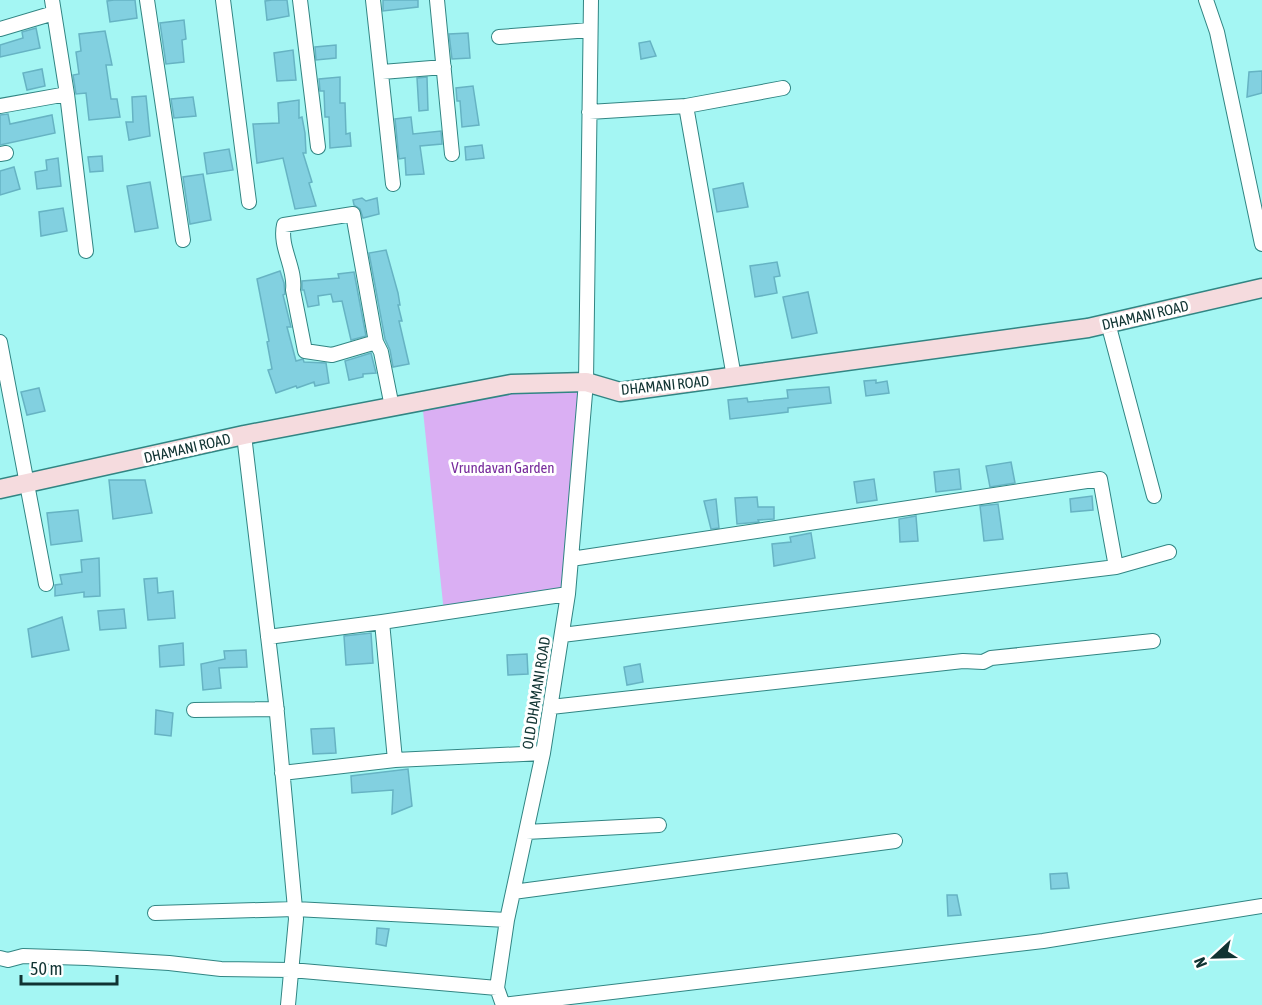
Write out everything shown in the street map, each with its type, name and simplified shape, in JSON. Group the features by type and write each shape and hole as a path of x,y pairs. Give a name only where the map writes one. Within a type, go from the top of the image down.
{"main road":[{"name":"DHAMANI ROAD","path":"0,489 244,435 511,384 586,382 620,392 1088,328 1262,288"}],"street":[{"path":"147,0 183,240"},
{"path":"223,0 249,202"},
{"path":"300,0 318,147"},
{"path":"373,0 393,184"},
{"path":"437,0 452,154"},
{"name":"OLD DHAMANI ROAD","path":"503,1005 497,988 507,920 543,753 568,594 586,382 591,0"},
{"path":"1206,0 1217,32 1262,244"},
{"path":"0,28 53,7 67,94 86,251"},
{"path":"500,37 590,30"},
{"path":"382,72 444,67"},
{"path":"590,112 686,106 783,87"},
{"path":"0,106 67,94"},
{"path":"686,106 734,377"},
{"path":"376,342 353,214 284,225 282,234 294,281 293,290 305,351 332,355 376,342 381,352 392,407"},
{"path":"1108,323 1154,496"},
{"path":"0,342 46,584"},
{"path":"244,435 277,709 295,909 288,1005"},
{"path":"571,559 1100,479 1116,567"},
{"path":"562,634 1116,567 1168,552"},
{"path":"268,637 568,594"},
{"path":"382,622 395,760"},
{"path":"551,706 963,661 982,662 991,658 1153,641"},
{"path":"194,710 277,709"},
{"path":"282,773 395,760 543,753"},
{"path":"526,832 659,825"},
{"path":"513,892 895,841"},
{"path":"503,1005 1043,941 1262,906"},
{"path":"155,914 295,909 507,920"},
{"path":"0,958 8,960 23,956 77,958 169,963 220,969 291,970 497,988"}],"green space":[{"name":"Vrundavan Garden","path":"586,382 568,594 444,613 422,401"}],"building":[{"path":"135,0 137,18 110,22 107,1"},
{"path":"287,0 289,16 267,20 265,1"},
{"path":"383,0 418,0 418,7 383,11"},
{"path":"184,20 186,39 182,40 184,62 166,64 160,23"},
{"path":"36,28 40,48 0,57 0,45 23,38 22,32"},
{"path":"105,31 112,65 106,65 111,99 117,99 120,117 89,120 86,93 76,94 73,75 79,74 76,52 81,51 79,34"},
{"path":"468,33 470,58 452,59 449,34"},
{"path":"650,41 656,56 641,59 639,43"},
{"path":"336,45 336,58 316,60 315,47"},
{"path":"293,50 296,80 277,81 274,53"},
{"path":"42,69 45,86 27,90 23,73"},
{"path":"1262,71 1262,93 1247,97 1249,72"},
{"path":"340,77 340,103 345,103 346,134 350,133 351,146 330,148 329,117 325,117 324,91 320,91 319,79"},
{"path":"427,77 428,110 419,111 417,78"},
{"path":"473,86 479,125 462,127 460,101 457,101 456,88"},
{"path":"146,96 150,136 129,140 126,122 133,122 132,97"},
{"path":"193,97 196,116 174,118 171,99"},
{"path":"299,100 299,118 302,117 305,133 306,153 303,153 312,182 309,183 316,206 295,209 283,158 257,163 253,124 279,123 278,103"},
{"path":"8,114 10,124 52,115 55,133 0,145 0,115"},
{"path":"411,117 413,134 441,131 442,144 420,146 424,174 406,175 405,158 399,159 395,119"},
{"path":"482,145 484,158 466,160 465,147"},
{"path":"229,149 233,170 207,174 204,153"},
{"path":"102,156 103,171 90,172 88,157"},
{"path":"58,158 61,186 37,189 35,172 47,170 46,160"},
{"path":"14,167 20,189 0,195 0,171"},
{"path":"203,174 211,220 190,224 183,177"},
{"path":"150,182 158,228 135,232 127,186"},
{"path":"743,183 748,207 717,212 713,189"},
{"path":"362,198 366,201 377,198 379,214 363,218 353,200"},
{"path":"63,208 67,231 41,236 39,212"},
{"path":"386,250 398,293 402,321 399,321 409,364 393,367 385,339 369,253"},
{"path":"777,262 780,276 774,277 777,293 755,297 750,266"},
{"path":"280,271 291,327 287,327 296,361 303,359 304,362 326,363 329,383 315,386 314,382 276,393 268,370 272,369 267,342 269,341 257,279"},
{"path":"354,272 366,336 351,340 342,301 333,302 331,294 318,296 319,305 308,307 304,290 302,290 302,281 339,278 338,274"},
{"path":"808,292 817,333 792,338 783,297"},
{"path":"371,353 376,373 363,374 363,377 349,380 345,361"},
{"path":"876,380 876,383 887,381 889,393 866,396 864,381"},
{"path":"829,387 831,403 788,408 788,412 730,419 728,400 747,398 748,402 788,398 787,390"},
{"path":"39,388 45,411 27,415 21,392"},
{"path":"1011,462 1015,483 990,487 986,466"},
{"path":"959,469 961,489 936,492 934,472"},
{"path":"874,479 877,500 857,503 854,482"},
{"path":"109,480 145,480 152,513 113,519"},
{"path":"1092,496 1093,510 1071,512 1070,499"},
{"path":"757,497 758,507 774,507 774,519 737,524 735,498"},
{"path":"716,499 719,528 711,529 704,501"},
{"path":"998,504 1003,539 984,541 980,506"},
{"path":"78,510 82,541 51,545 47,513"},
{"path":"916,516 918,541 900,542 899,519"},
{"path":"811,533 815,558 774,566 772,544 791,542 790,537"},
{"path":"99,558 100,596 84,597 84,592 55,596 55,585 62,584 60,575 82,572 81,560"},
{"path":"157,578 158,593 173,591 175,618 148,620 144,579"},
{"path":"124,609 126,628 100,630 98,611"},
{"path":"62,617 69,650 32,657 28,629"},
{"path":"371,633 373,663 346,665 344,636"},
{"path":"183,643 184,665 160,667 159,646"},
{"path":"246,650 247,667 219,668 221,688 203,690 201,664 225,659 224,651"},
{"path":"527,654 528,674 508,675 507,655"},
{"path":"640,664 643,682 627,685 624,667"},
{"path":"156,710 173,713 171,736 155,734"},
{"path":"334,728 336,753 313,754 311,729"},
{"path":"408,769 412,806 392,814 393,790 352,793 351,776"},
{"path":"1067,873 1069,888 1051,889 1050,874"},
{"path":"947,895 957,895 961,915 948,916"},
{"path":"377,928 389,929 386,946 376,944"}]}
